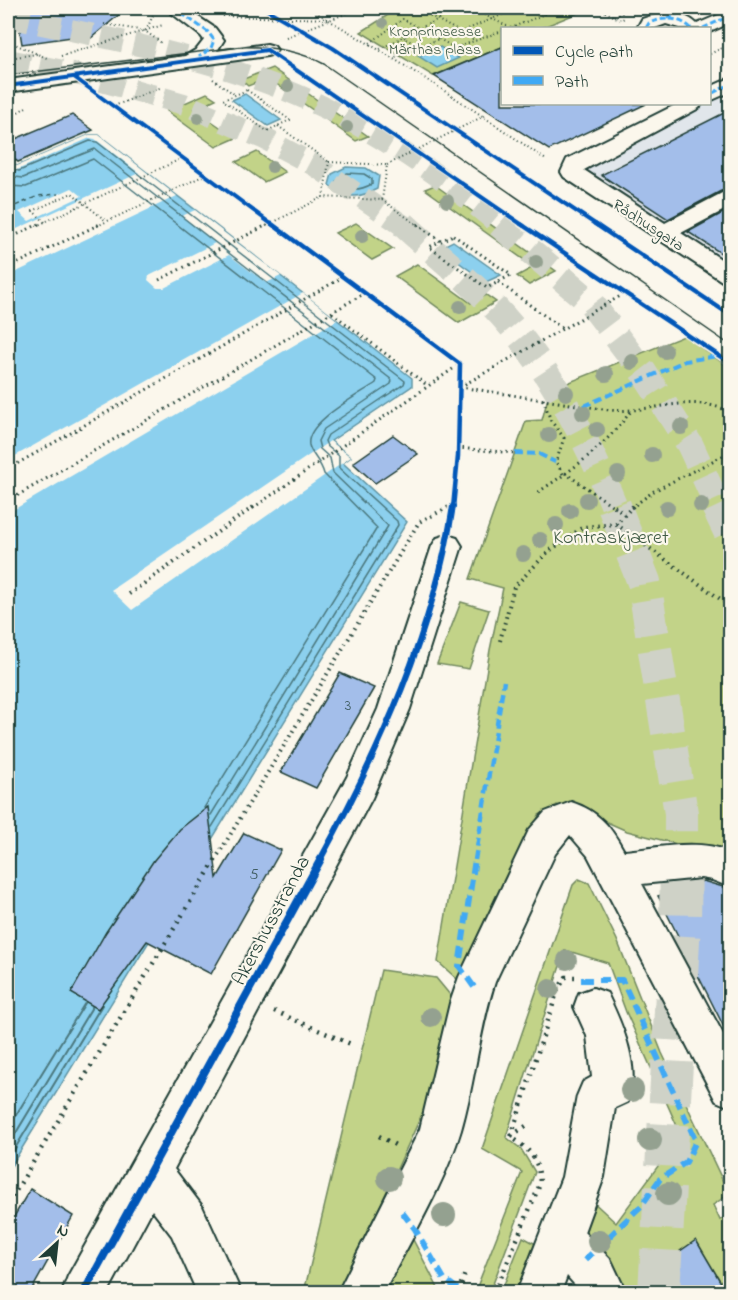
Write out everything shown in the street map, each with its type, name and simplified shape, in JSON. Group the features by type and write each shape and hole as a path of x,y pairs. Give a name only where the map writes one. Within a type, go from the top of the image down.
{"street":[{"path":"666,19 692,8"},
{"path":"181,12 208,32 214,40 208,50 188,61"},
{"path":"705,27 730,16"},
{"path":"647,27 654,20 666,19 682,22 690,27"},
{"path":"8,86 267,50"},
{"path":"718,90 730,105"},
{"name":"Rådhusgata","path":"690,105 580,162 571,169 575,176 730,276"},
{"path":"663,233 730,198"},
{"name":"Akershusstranda","path":"84,1293 360,787 394,709 447,546"},
{"path":"360,1293 420,1177 440,1131 468,1003 478,977 542,842 551,828 561,819 570,818 581,821 591,829 615,869 730,1087"},
{"path":"615,869 701,861 716,863 730,870"},
{"path":"539,1293 583,1177 597,1096 614,1088 606,1034 593,1007"},
{"path":"150,1172 187,1221 219,1293"},
{"path":"559,1241 585,1260 597,1276 604,1293"}],"path":[{"path":"145,31 157,8"},
{"path":"264,8 313,36"},
{"path":"308,8 393,57 484,116 546,160"},
{"path":"286,37 358,8"},
{"path":"420,8 418,9 476,40"},
{"path":"380,49 461,8 465,10 470,8 509,27"},
{"path":"460,32 518,8"},
{"path":"532,8 544,14"},
{"path":"513,27 559,8"},
{"path":"598,8 621,20"},
{"path":"60,56 145,31 181,12 330,19"},
{"path":"614,16 624,12"},
{"path":"370,43 403,19 455,48 501,31"},
{"path":"104,24 145,31"},
{"path":"389,28 401,37"},
{"path":"8,36 17,45 50,59"},
{"path":"406,37 420,47"},
{"path":"393,57 439,39"},
{"path":"711,54 730,44"},
{"path":"267,50 624,294 730,363"},
{"path":"8,58 38,54"},
{"path":"74,77 460,364"},
{"path":"247,90 290,120 278,126 267,131 223,99 247,90"},
{"path":"278,126 329,162 387,165 484,116"},
{"path":"446,124 464,137"},
{"path":"8,239 183,158"},
{"path":"323,196 329,162"},
{"path":"382,200 387,165"},
{"path":"8,268 206,175"},
{"path":"45,222 33,211 72,193 106,221"},
{"path":"58,194 63,198"},
{"path":"159,280 323,196 382,200 441,241"},
{"path":"453,235 511,275 498,282 486,288 429,247 453,235"},
{"path":"8,469 343,277"},
{"path":"498,282 563,328"},
{"path":"8,501 365,293"},
{"path":"460,387 624,294"},
{"path":"332,313 428,386"},
{"path":"129,594 460,364"},
{"path":"8,1204 419,522 453,505 460,364"},
{"path":"460,387 631,411 682,402 703,401 730,412"},
{"path":"543,399 551,421 564,438 555,462 557,469 624,513"},
{"path":"538,492 594,454 614,436 631,411"},
{"path":"457,448 514,453"},
{"path":"615,524 624,513 662,486 712,464 730,452"},
{"path":"500,642 514,587 548,552 583,527 615,524 730,606"},
{"path":"511,1137 558,989 566,978 575,977 581,980 587,987 593,1007"},
{"path":"246,999 353,1045"},
{"path":"511,1137 526,1126"},
{"path":"495,1293 540,1184 540,1166 533,1152 511,1137"},
{"path":"458,1293 466,1272"}],"shaded area":[{"path":"713,93 730,103 730,276 663,233 575,164 690,105 711,105"}],"green space":[{"name":"Kronprinsesse Märthas plass","path":"399,8 590,8 543,27 501,27 501,47 433,76 361,32"},
{"path":"272,68 368,136 356,141 268,78 248,86 241,80"},
{"path":"207,93 216,99 194,109 236,138 216,147 167,111"},
{"path":"257,152 285,172 264,182 236,162"},
{"path":"435,185 556,271 529,285 517,276 534,267 425,189"},
{"path":"356,223 393,249 372,260 335,233"},
{"path":"417,264 471,303 486,295 496,302 459,323 395,276"},
{"name":"Kontraskjæret","path":"684,336 730,368 730,858 627,831 591,815 557,805 539,815 466,987 438,962 490,650 503,588 470,579 526,421 542,420 550,390"},
{"path":"461,602 489,610 469,669 437,664"},
{"path":"579,879 589,883 617,940 662,1053 729,1194 713,1205 720,1220 730,1213 730,1292 727,1292 696,1241 660,1265 674,1292 625,1292 589,1243 580,1219 588,1197 616,1223 681,1135 626,1012 608,963 565,950 506,1137 521,1149 535,1172 490,1292 475,1292 522,1172 482,1149 573,885"},
{"path":"381,970 436,978 455,1001 447,1059 341,1292 304,1292"},
{"path":"406,1226 440,1292 374,1292"},
{"path":"523,1237 545,1249 529,1292 501,1292"}],"water":[{"path":"440,47 459,58 437,68 418,56"},
{"path":"245,94 281,120 268,126 232,100"},
{"path":"89,135 99,135 412,378 412,386 331,441 351,457 343,463 407,522 8,1171 8,161 17,166"},
{"path":"346,167 366,168 379,176 377,189 364,195 353,196 342,193 329,185 332,174"},
{"path":"453,241 501,275 486,282 439,248"}],"pier":[{"path":"89,135 99,135 177,196 8,276 8,233 139,173 95,139 90,138 8,174 8,161 17,166"},
{"path":"72,188 82,196 29,221 19,212"},
{"path":"195,210 281,276 266,283 229,255 164,288 157,288 148,280 149,276 215,243 182,216"},
{"path":"303,293 337,320 8,513 8,460"},
{"path":"330,441 351,457 132,610 111,590"}],"building":[{"path":"16,8 127,8 90,39 79,36 22,44"},
{"path":"501,47 501,105 644,105 549,150 434,76"},
{"path":"730,110 730,189 721,191 668,219 601,175"},
{"path":"72,115 93,130 18,162 8,153 8,142"},
{"path":"730,209 730,259 688,232"},
{"path":"393,435 418,454 375,483 353,463"},
{"path":"340,673 374,688 316,788 281,772"},
{"path":"208,807 217,878 244,833 281,850 211,974 147,941 98,1009 71,993 106,932 154,860 180,829"},
{"path":"703,881 730,889 730,1039 658,896"},
{"path":"30,1189 73,1216 30,1293 8,1293 8,1227"},
{"path":"696,1240 727,1293 676,1293 660,1265"}],"ferry route":[{"path":"8,209 38,196 58,194"}],"tunnel":[{"path":"8,17 86,33 204,62 242,74 315,103 340,115 412,158 501,226"},
{"path":"8,60 73,73 184,104 265,139 314,165 404,226"},
{"path":"403,224 490,303 531,352 572,416 615,508"},
{"path":"499,224 591,303 644,373 690,445 719,508"},
{"path":"614,506 644,582 681,813 681,859"},
{"path":"718,506 730,531"},
{"path":"659,1292 680,923 681,859"}],"tram line":[{"path":"8,75 239,47 272,48 304,55 324,64 730,345"}],"marked path":[{"path":"174,8 208,32 214,40 211,48 199,57"},
{"path":"667,18 692,8"},
{"path":"705,27 730,16"},
{"path":"647,27 649,23 666,19 677,20 690,27"},
{"path":"713,93 730,84"},
{"path":"584,406 685,361 718,356"},
{"path":"515,453 539,454 555,462"},
{"path":"474,987 459,966 489,761 504,681"},
{"path":"581,980 622,980 696,1141 686,1162 660,1179 641,1206 585,1260"},
{"path":"402,1212 415,1229 444,1279 459,1290"}],"cycle path":[{"path":"264,8 333,48 730,315"},
{"path":"8,86 267,50 598,277 730,363"},
{"path":"74,77 460,364 458,456 451,524 429,608 409,668 385,728 360,787 84,1292"}]}
